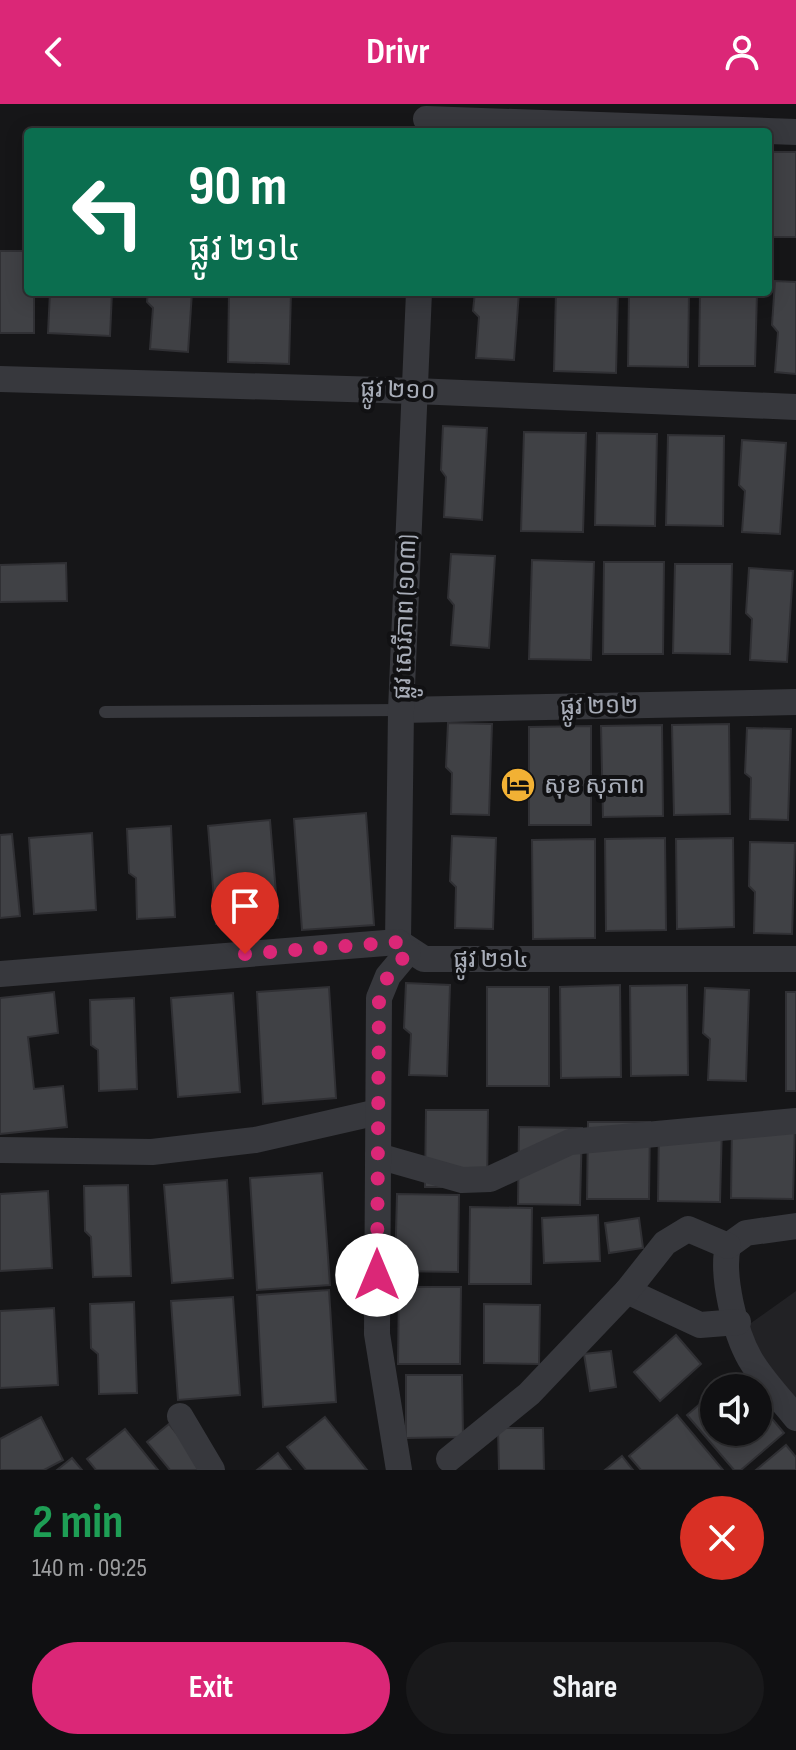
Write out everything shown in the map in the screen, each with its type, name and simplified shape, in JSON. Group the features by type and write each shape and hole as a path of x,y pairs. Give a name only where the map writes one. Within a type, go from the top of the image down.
{"street":[{"path":"426,118 690,128"},
{"path":"772,131 796,132"},
{"name":"ផ្លូវ សេរីភាព (១០៣)","path":"403,947 401,710 419,296"},
{"name":"ផ្លូវ ២១០","path":"0,379 415,391 796,407"},
{"name":"ផ្លូវ ២១២","path":"401,710 796,702"},
{"path":"399,1470 377,1334 378,1112 379,998 403,947"},
{"name":"ផ្លូវ ២១៤","path":"0,974 403,947 424,959 796,959"},
{"path":"0,1150 152,1152 255,1140 378,1112"},
{"path":"378,1156 462,1180 490,1179 570,1142 796,1121"},
{"path":"796,1226 746,1233 728,1246 724,1262 726,1285 749,1358 796,1418"},
{"path":"446,1466 529,1394 627,1291 665,1243 688,1229 728,1246"},
{"path":"627,1291 700,1325 738,1322"},
{"path":"180,1416 212,1470"}],"lane":[{"path":"105,712 401,710"}],"shaded area":[{"path":"796,1291 796,1432 772,1398 772,1374 755,1374 730,1338"}],"building":[{"path":"772,152 796,152 796,237 772,237"},
{"path":"0,251 24,251 24,296 34,296 34,333 0,333"},
{"path":"775,281 796,282 796,374 775,372 778,332 772,325"},
{"path":"50,296 112,296 110,336 48,333"},
{"path":"148,296 192,296 188,352 150,349 153,308 147,302"},
{"path":"229,296 291,296 289,364 228,362"},
{"path":"475,296 519,296 514,360 476,358 479,317 473,311"},
{"path":"556,296 618,296 616,373 554,371"},
{"path":"629,296 689,296 688,367 628,366"},
{"path":"700,296 757,296 755,366 699,366"},
{"path":"443,426 487,428 482,520 444,517 446,477 441,470"},
{"path":"524,432 586,433 583,532 521,531"},
{"path":"597,433 657,434 655,526 595,525"},
{"path":"668,435 724,436 723,526 666,525"},
{"path":"742,440 786,443 780,534 742,532 745,491 739,485"},
{"path":"451,554 495,556 489,648 451,645 454,605 448,598"},
{"path":"532,560 594,562 591,660 529,659"},
{"path":"604,562 664,562 663,654 603,654"},
{"path":"66,563 67,601 0,602 0,565"},
{"path":"675,564 732,564 730,654 673,653"},
{"path":"749,568 793,571 787,662 750,660 752,619 746,613"},
{"path":"448,723 492,724 489,815 451,814 452,773 446,767"},
{"path":"729,724 730,814 674,815 672,725"},
{"path":"662,725 663,816 603,817 601,726"},
{"path":"591,726 591,825 529,825 529,727"},
{"path":"747,728 791,729 788,820 750,819 751,778 745,773"},
{"path":"366,813 374,925 302,930 294,819"},
{"path":"270,820 278,918 216,924 208,826"},
{"path":"171,826 175,917 137,919 136,878 129,873 127,829"},
{"path":"92,833 96,910 34,914 29,838"},
{"path":"12,834 20,916 0,918 0,835"},
{"path":"452,836 496,838 493,929 455,928 456,887 450,881"},
{"path":"665,838 666,930 606,931 605,839"},
{"path":"733,838 734,927 677,929 676,839"},
{"path":"595,839 595,938 533,939 532,840"},
{"path":"750,842 795,843 792,934 754,933 755,892 749,886"},
{"path":"406,983 450,985 447,1076 409,1075 411,1034 404,1028"},
{"path":"620,985 621,1077 561,1078 560,987"},
{"path":"687,985 688,1075 631,1076 630,986"},
{"path":"329,987 336,1098 263,1104 257,992"},
{"path":"487,987 549,987 549,1086 487,1086"},
{"path":"705,988 749,990 746,1081 708,1080 710,1039 703,1033"},
{"path":"54,992 58,1033 28,1037 34,1089 63,1086 67,1127 0,1134 0,998"},
{"path":"786,992 796,992 796,1091 786,1091"},
{"path":"233,993 240,1092 178,1097 171,998"},
{"path":"134,998 137,1089 99,1091 98,1050 91,1045 90,1000"},
{"path":"426,1110 488,1110 487,1187 425,1187"},
{"path":"588,1122 650,1122 649,1199 587,1199"},
{"path":"732,1122 795,1122 793,1199 731,1198"},
{"path":"659,1124 722,1125 720,1202 658,1201"},
{"path":"519,1127 582,1128 580,1205 518,1204"},
{"path":"322,1173 330,1285 257,1290 250,1178"},
{"path":"227,1180 233,1278 172,1283 164,1185"},
{"path":"128,1185 131,1276 93,1277 91,1237 85,1231 84,1186"},
{"path":"48,1191 52,1268 0,1271 0,1194"},
{"path":"397,1194 459,1195 458,1272 395,1271"},
{"path":"470,1207 532,1208 531,1284 469,1284"},
{"path":"598,1215 600,1261 544,1263 542,1218"},
{"path":"639,1218 643,1248 609,1253 605,1223"},
{"path":"399,1287 461,1287 460,1364 398,1364"},
{"path":"329,1290 336,1402 263,1407 257,1295"},
{"path":"233,1297 240,1395 178,1400 171,1301"},
{"path":"134,1302 137,1393 99,1394 98,1354 91,1348 90,1304"},
{"path":"484,1304 540,1305 539,1364 484,1363"},
{"path":"54,1308 58,1385 0,1388 0,1311"},
{"path":"676,1335 701,1364 660,1401 634,1372"},
{"path":"611,1351 616,1387 590,1391 584,1354"},
{"path":"406,1375 462,1375 463,1437 406,1438"},
{"path":"700,1404 700,1430 687,1415"},
{"path":"677,1415 723,1470 641,1470 629,1456"},
{"path":"41,1417 63,1460 44,1470 0,1470 0,1439"},
{"path":"325,1417 367,1470 306,1470 287,1447"},
{"path":"772,1419 784,1433 772,1443"},
{"path":"169,1424 206,1470 170,1470 147,1442"},
{"path":"498,1428 543,1428 544,1470 499,1470"},
{"path":"125,1429 158,1470 96,1470 87,1459"},
{"path":"786,1445 796,1457 796,1470 756,1470"},
{"path":"713,1446 769,1446 741,1470 734,1470"},
{"path":"278,1453 291,1470 257,1470"},
{"path":"622,1456 633,1470 605,1470"},
{"path":"72,1458 82,1470 57,1470"}],"place":[{"name":"សុខ សុភាព","path":"518,785"}],"route":[{"path":"245,954 398,942 408,952 388,976 379,998 377,1275"}]}
